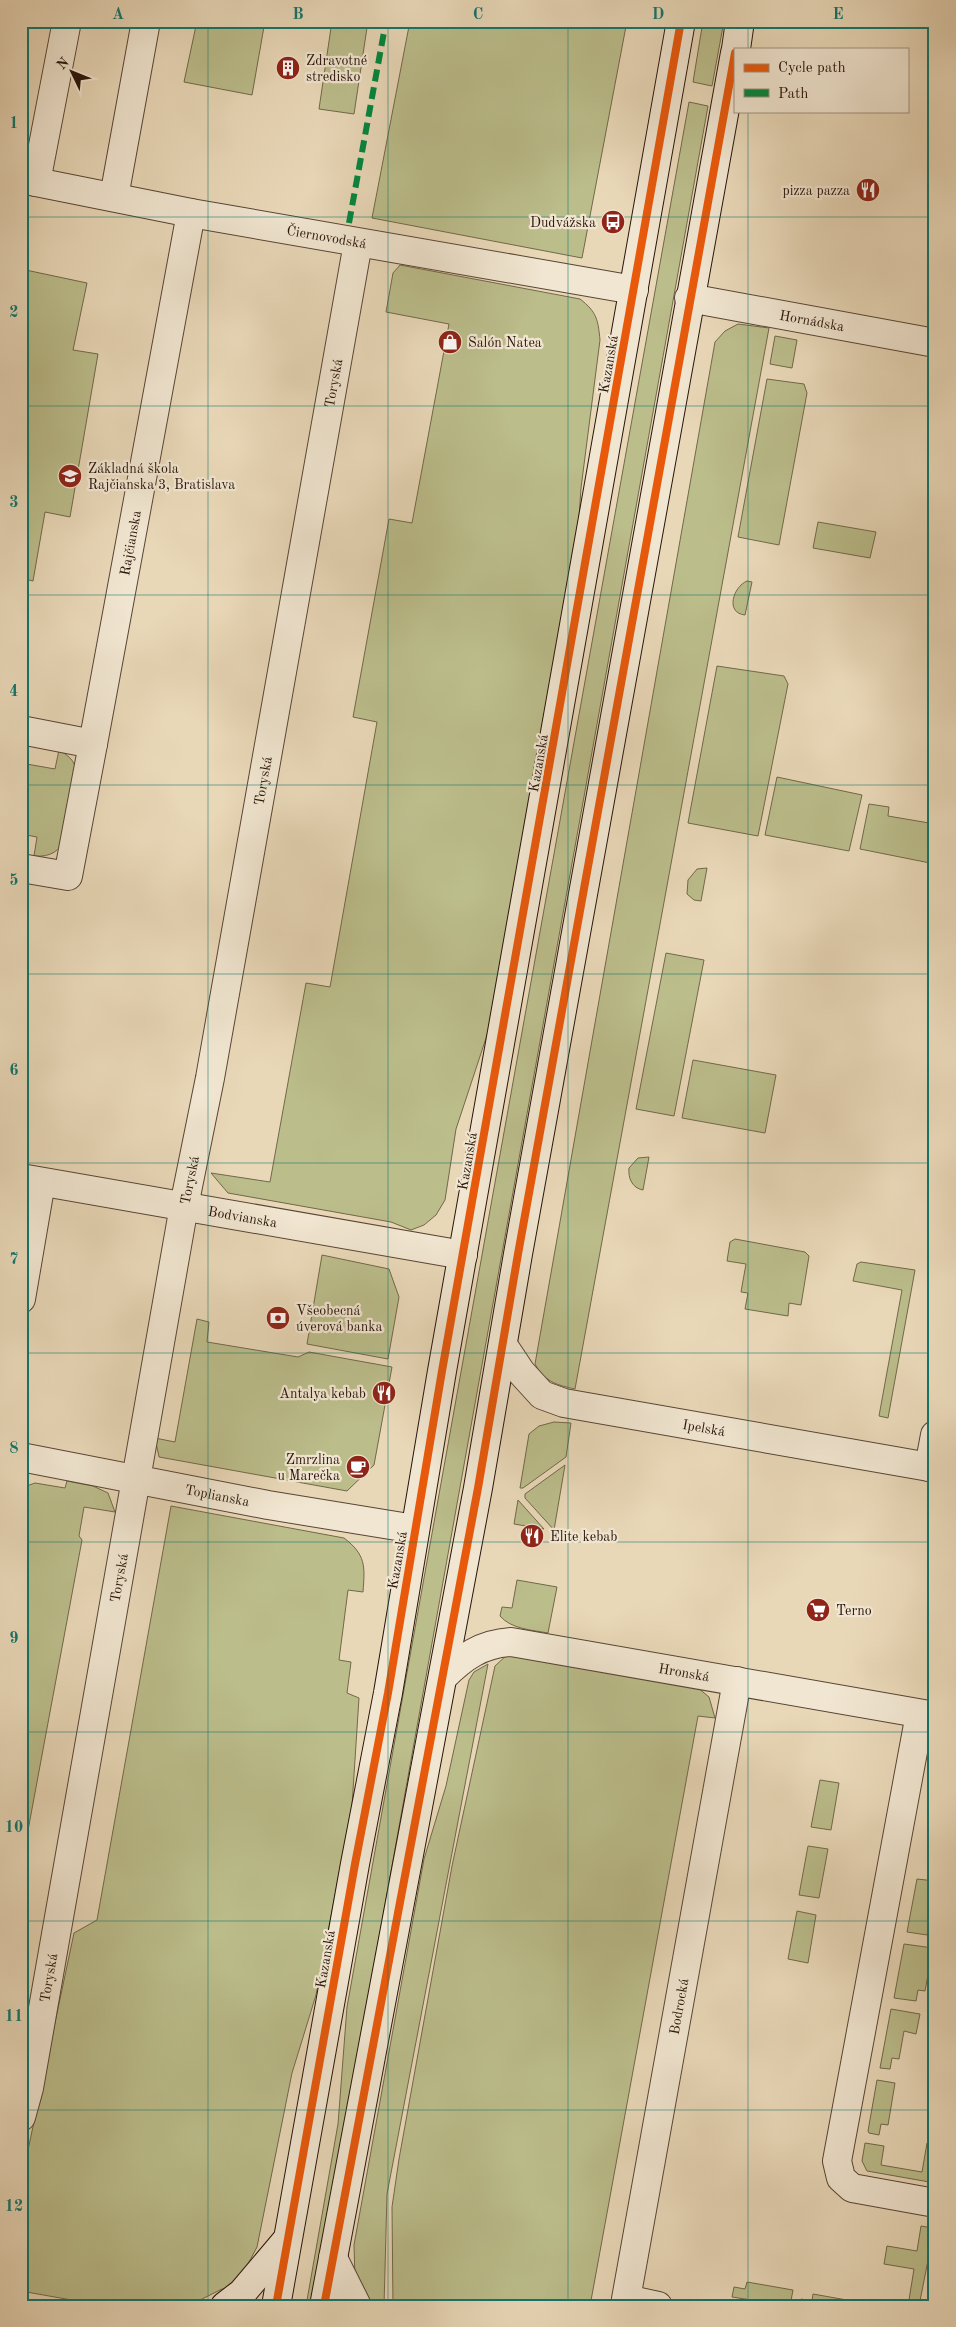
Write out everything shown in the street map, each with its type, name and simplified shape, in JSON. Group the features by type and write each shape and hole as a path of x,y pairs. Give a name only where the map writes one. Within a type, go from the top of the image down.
{"street":[{"path":"28,181 67,21"},
{"path":"114,197 146,21"},
{"name":"Kazanská","path":"276,2306 286,2241 388,1693 463,1255 682,21"},
{"path":"736,48 740,21"},
{"path":"324,2306 443,1677 689,298 734,58"},
{"name":"Čiernovodská","path":"28,181 191,213 634,290"},
{"name":"Rajčianska","path":"21,868 68,876 191,213"},
{"name":"Toryská","path":"21,2117 29,2088 184,1206 210,1078 358,243"},
{"name":"Hornádska","path":"689,298 935,343"},
{"path":"21,730 93,744"},
{"path":"21,1299 31,1180"},
{"name":"Bodvianska","path":"31,1180 463,1255"},
{"name":"Ipelská","path":"503,1345 521,1372 542,1395 564,1404 932,1467"},
{"path":"932,1467 935,1435"},
{"name":"Toplianska","path":"21,1456 277,1506 415,1529"},
{"name":"Hronská","path":"443,1677 460,1659 477,1649 496,1643 510,1642 927,1715"},
{"name":"Bodrocká","path":"658,2306 626,2299 737,1681"},
{"path":"927,1715 837,2161 841,2178 852,2188 935,2203"},
{"path":"226,2306 242,2293 286,2241"},
{"path":"333,2258 357,2306"}],"green space":[{"path":"197,21 265,21 252,95 184,82"},
{"path":"332,21 368,21 354,114 319,109"},
{"path":"410,21 627,21 582,258 372,218"},
{"path":"703,21 724,21 712,86 693,82"},
{"path":"689,102 708,106 313,2306 306,2306 338,2124 347,2007"},
{"path":"400,265 580,299 596,317 600,340 581,488 576,563 492,1020 456,1129 445,1200 436,1215 424,1225 411,1230 391,1222 228,1193 211,1173 270,1182 306,983 330,987 377,722 353,717 389,519 412,523 449,324 386,312 393,273"},
{"path":"21,269 87,283 73,350 98,354 70,517 45,512 33,581 21,578"},
{"path":"738,324 769,328 575,1389 551,1381 542,1375 535,1364 715,342 725,331"},
{"path":"775,336 797,340 792,368 770,364"},
{"path":"767,379 804,384 807,393 779,545 738,537"},
{"path":"818,522 876,532 870,558 813,548"},
{"path":"747,581 752,582 745,615 735,610 733,600 738,589"},
{"path":"717,666 784,676 788,684 758,836 688,823"},
{"path":"59,750 72,760 76,770 65,839 54,852 46,856 34,856 37,837 21,834 21,763 55,769"},
{"path":"777,777 862,795 849,851 765,835"},
{"path":"869,804 889,807 888,816 935,824 935,864 860,849"},
{"path":"707,868 701,901 694,900 687,894 688,880 697,869"},
{"path":"666,953 704,960 674,1116 636,1109"},
{"path":"693,1060 776,1075 765,1133 682,1118"},
{"path":"649,1157 643,1190 636,1187 632,1182 629,1168 638,1158"},
{"path":"735,1239 805,1252 809,1256 801,1305 789,1303 788,1316 745,1309 748,1293 741,1292 746,1264 727,1261 730,1242"},
{"path":"322,1255 389,1269 399,1297 388,1359 307,1344"},
{"path":"861,1262 915,1270 888,1418 879,1416 902,1290 853,1281 857,1264"},
{"path":"197,1319 209,1322 207,1342 298,1357 309,1352 392,1367 374,1465 347,1491 159,1457 155,1438 175,1442"},
{"path":"554,1422 571,1423 566,1457 523,1488 520,1488 529,1434 539,1426"},
{"path":"565,1465 554,1530 525,1498 525,1494"},
{"path":"67,1481 93,1486 108,1493 115,1512 84,1507 79,1536 82,1540 21,1868 21,1488 35,1483 65,1488"},
{"path":"518,1500 544,1529 514,1524"},
{"path":"171,1506 344,1538 357,1550 364,1568 363,1592 348,1590 339,1660 351,1662 347,1693 359,1698 352,1806 316,1995 292,2073 257,2247 248,2264 230,2289 222,2289 194,2303 177,2306 105,2306 21,2291 21,2158 28,2150 74,1933 97,1920"},
{"path":"517,1580 557,1587 548,1633 510,1624 500,1616 502,1607 512,1608"},
{"path":"508,1654 697,1687 709,1697 715,1718 698,1716 590,2306 393,2306 392,2207 399,2159 452,1866 495,1666"},
{"path":"488,1664 387,2194 384,2306 365,2306 355,2278 354,2245 424,1859 446,1786 469,1680 474,1672"},
{"path":"820,1780 839,1783 831,1830 811,1827"},
{"path":"808,1846 828,1849 819,1898 799,1895"},
{"path":"917,1879 935,1881 935,1925 929,1924 927,1935 907,1932"},
{"path":"797,1911 816,1915 808,1963 788,1959"},
{"path":"904,1944 933,1948 925,1991 918,1990 916,2001 894,1998"},
{"path":"891,2009 920,2014 916,2034 904,2031 899,2059 892,2058 890,2069 880,2068"},
{"path":"877,2080 895,2083 888,2125 881,2124 879,2135 869,2133 868,2131"},
{"path":"865,2143 884,2146 881,2165 922,2172 927,2143 935,2144 935,2183 867,2171 862,2161"},
{"path":"921,2226 927,2227 933,2235 919,2306 908,2306 914,2269 884,2264 887,2246 917,2251"},
{"path":"747,2282 793,2290 790,2306 732,2297 734,2287 745,2289"},
{"path":"813,2294 858,2302 857,2306 800,2306 801,2299 812,2301"}],"marked path":[{"path":"349,223 386,21"}],"cycle path":[{"path":"276,2306 355,1864 388,1693 442,1371 681,21"},
{"path":"324,2306 478,1488 518,1254 734,59"}],"place":[{"name":"Zdravotné stredisko","path":"288,68"},
{"name":"pizza pazza","path":"868,190"},
{"name":"Dudvážska","path":"613,222"},
{"name":"Salón Natea","path":"450,342"},
{"name":"Základná škola Rajčianska 3, Bratislava","path":"70,476"},
{"name":"Všeobecná úverová banka","path":"278,1318"},
{"name":"Antalya kebab","path":"384,1393"},
{"name":"Zmrzlina u Marečka","path":"358,1467"},
{"name":"Elite kebab","path":"532,1536"},
{"name":"Terno","path":"818,1610"}]}
